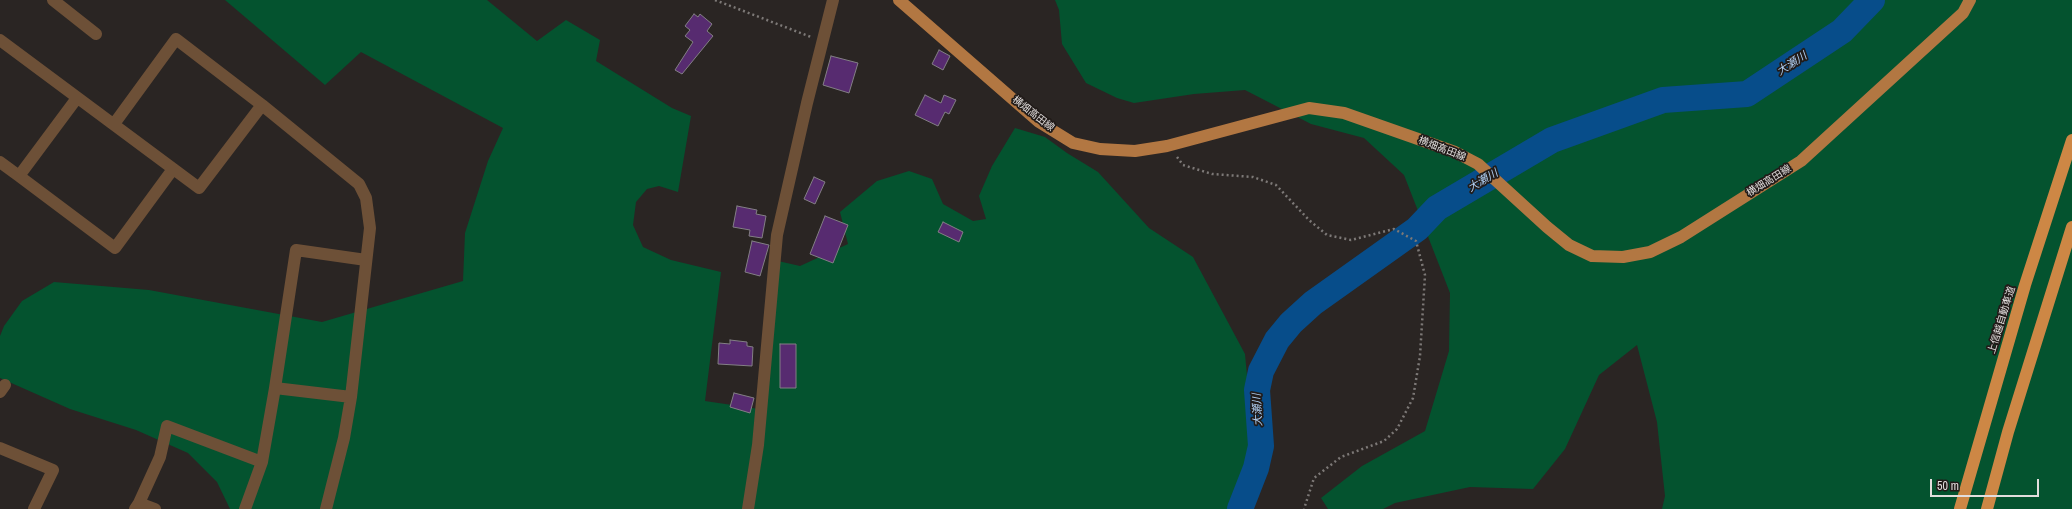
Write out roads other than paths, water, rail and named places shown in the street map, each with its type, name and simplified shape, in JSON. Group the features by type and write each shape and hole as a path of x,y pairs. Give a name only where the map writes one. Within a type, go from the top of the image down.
{"highway":[{"name":"上信越自動車道","path":"1960,509 2025,285 2072,140"},
{"path":"1987,509 2008,432 2072,227"}],"main road":[{"name":"横畑高田線","path":"899,0 1039,122 1073,143 1100,149 1135,151 1167,146 1309,108 1344,113 1455,152 1478,164 1547,227 1575,248 1592,256 1623,257 1650,252 1681,237 1801,161 1963,13 1970,0"}],"street":[{"path":"53,0 96,34"},
{"path":"748,509 758,445 777,235 807,103 833,0"},
{"path":"114,124 176,39 262,105 359,184 366,198 370,228 351,397 342,445 326,509"},
{"path":"0,40 199,188 262,105"},
{"path":"19,176 77,98"},
{"path":"0,162 115,248 173,169"},
{"path":"245,509 262,462 296,250 366,260"},
{"path":"275,388 351,397"},
{"path":"155,509 137,506 160,457 167,426 262,462"},
{"path":"0,448 53,470 34,509"}],"waterway":[{"name":"大瀬川","path":"1240,509 1256,468 1261,446 1257,390 1261,371 1277,340 1291,323 1313,303 1417,229 1437,208 1552,140 1663,100 1747,94 1842,31 1872,0"}]}
